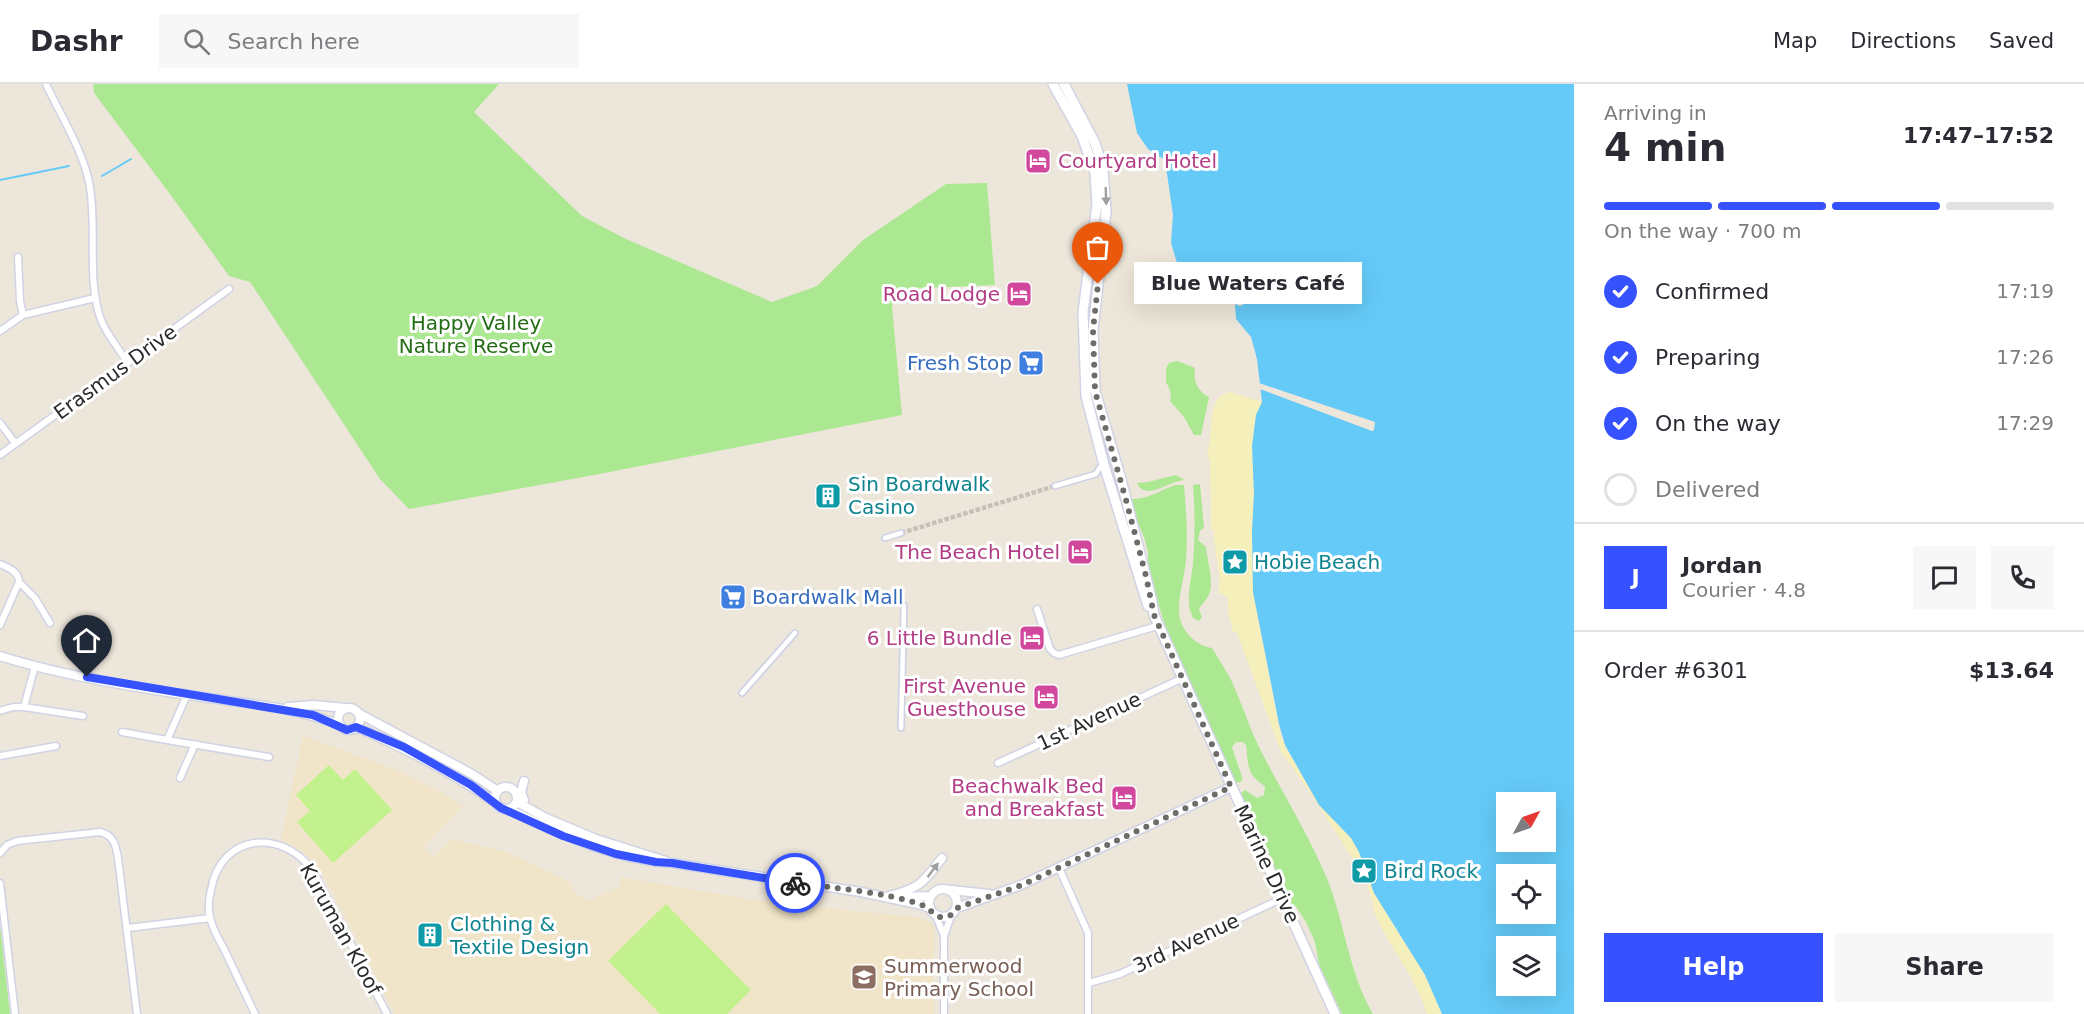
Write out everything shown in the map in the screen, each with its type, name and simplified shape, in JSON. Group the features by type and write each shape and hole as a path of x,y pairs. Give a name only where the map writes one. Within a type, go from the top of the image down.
{"main road":[{"name":"Marine Drive","path":"1053,84 1082,136 1095,172 1097,204 1085,291 1083,331 1086,396 1104,465 1144,594 1154,615"},
{"name":"Marine Drive","path":"1064,84 1095,142 1103,169 1106,212 1093,330 1095,391 1132,522 1157,626 1335,1014"}],"street":[{"path":"46,84 88,178 93,214 96,298 102,322 128,363"},
{"path":"18,256 20,301 23,315"},
{"name":"Erasmus Drive","path":"0,455 229,289"},
{"path":"0,331 23,315 96,298"},
{"path":"0,423 15,443"},
{"path":"1055,486 1096,474 1104,465"},
{"path":"885,538 901,533"},
{"path":"0,564 14,572 50,623"},
{"path":"0,625 19,582"},
{"path":"901,728 903,606"},
{"path":"1037,609 1050,649 1059,655 1157,626"},
{"path":"742,693 795,633"},
{"path":"0,656 66,673 313,715 347,730 356,727 404,747 471,785 501,808 563,836 657,857 672,863 889,897 930,908"},
{"path":"24,707 35,666"},
{"name":"1st Avenue","path":"998,763 1181,679"},
{"path":"167,740 187,695"},
{"path":"272,708 314,705 352,708 472,774 498,791"},
{"path":"0,711 24,707 83,716"},
{"path":"340,725 339,714 345,708"},
{"path":"356,727 359,722 358,713"},
{"path":"123,732 269,757"},
{"path":"180,778 195,744"},
{"path":"0,756 56,746"},
{"path":"524,781 521,792 525,802 546,818"},
{"path":"496,802 498,791 505,787 511,788 517,795 517,801 513,807 507,809"},
{"path":"944,1014 944,936 951,916 957,908 998,894 1059,868 1231,787"},
{"path":"517,801 604,846"},
{"path":"0,853 7,845 17,841 100,832 106,834 116,845 137,1014"},
{"name":"Kuruman Kloof","path":"210,918 210,893 213,879 220,863 232,851 253,842 264,842 295,852 307,863 320,882 387,1014"},
{"path":"889,897 915,889 929,876 942,858"},
{"path":"1059,868 1088,933 1088,1014"},
{"path":"0,883 15,1014"},
{"path":"944,936 928,902 930,896 937,890 998,894"},
{"path":"949,890 957,899 957,908"},
{"path":"889,897 930,896"},
{"name":"3rd Avenue","path":"1089,982 1120,974 1282,898"},
{"path":"936,916 951,916"},
{"path":"128,928 210,918 255,1014"}],"shaded area":[{"path":"303,736 392,768 463,806 424,847 433,857 452,839 506,852 569,881 575,893 589,901 619,887 620,877 766,902 915,917 930,922 934,926 934,1014 395,1014 323,874 306,855 281,839"}],"green space":[{"name":"Happy Valley Nature Reserve","path":"93,84 499,84 474,112 582,216 626,239 772,302 817,286 863,240 946,184 987,183 995,285 904,289 896,296 892,307 902,415 409,509 380,479 250,282 229,276 94,93"},
{"path":"1177,361 1195,368 1197,385 1201,392 1209,397 1201,435 1194,435 1184,417 1170,401 1166,369 1169,363"},
{"path":"1176,475 1184,480 1152,491 1146,491 1137,483 1148,482"},
{"path":"1200,484 1204,528 1200,531 1198,540 1206,547 1211,587 1210,593 1199,610 1202,617 1199,621 1193,618 1189,598 1194,543 1193,485"},
{"path":"1175,485 1184,485 1186,513 1186,559 1179,604 1180,619 1192,638 1212,648 1231,679 1259,746 1328,881 1358,982 1373,1014 1342,1014 1319,964 1315,942 1306,922 1287,895 1243,800 1241,793 1245,790 1257,798 1264,795 1265,787 1251,772 1246,745 1243,742 1236,742 1232,747 1242,777 1242,781 1235,784 1167,632 1148,570 1148,552 1144,537 1127,499 1146,497"},
{"path":"329,765 343,780 355,769 392,810 333,863 297,822 310,811 296,795"},
{"path":"666,904 751,990 727,1014 660,1014 608,961"},
{"path":"0,926 10,1014 0,1014"}],"sand":[{"name":"Hobie Beach","path":"1230,392 1262,402 1256,415 1252,446 1253,592 1281,736 1319,805 1351,838 1359,852 1374,893 1425,975 1442,1014 1427,1014 1411,978 1378,921 1364,876 1281,752 1237,633 1233,632 1228,612 1228,598 1218,592 1219,577 1214,531 1211,529 1210,461 1207,452 1213,409 1222,396"}],"water":[{"path":"1127,84 1574,84 1574,1014 1442,1014 1425,975 1374,893 1359,852 1351,838 1319,805 1285,745 1253,592 1252,446 1256,415 1262,402 1257,359 1251,337 1236,319 1235,304 1240,306 1244,304 1242,286 1234,270 1218,270 1205,281 1199,281 1188,276 1178,266 1171,243 1173,215 1165,160 1148,149 1137,133"}],"pier":[{"path":"1256,382 1375,422 1374,430 1257,388"}],"waterway":[{"path":"102,176 131,159"},
{"path":"0,180 69,166"}],"tunnel":[{"path":"901,533 1055,486"}],"way so far":[{"path":"795,883 885,897 922,905 930,908 936,916 951,916 957,908 1022,885 1231,787 1157,626 1121,479 1100,414 1094,383 1093,330 1098,284"}],"place":[{"name":"Courtyard Hotel","path":"1038,161"},
{"name":"Blue Waters Café","path":"1098,284"},
{"name":"Road Lodge","path":"1019,294"},
{"name":"Fresh Stop","path":"1031,363"},
{"name":"Sin Boardwalk Casino","path":"828,496"},
{"name":"The Beach Hotel","path":"1080,552"},
{"name":"Hobie Beach","path":"1235,562"},
{"name":"Boardwalk Mall","path":"733,597"},
{"name":"6 Little Bundle","path":"1032,638"},
{"name":"First Avenue Guesthouse","path":"1046,697"},
{"name":"Beachwalk Bed and Breakfast","path":"1124,798"},
{"name":"Bird Rock","path":"1364,871"},
{"name":"Clothing & Textile Design","path":"430,935"},
{"name":"Summerwood Primary School","path":"864,977"}],"route":[{"path":"87,677 313,715 347,730 356,727 404,747 471,785 501,808 590,846 656,862 795,883"}]}
